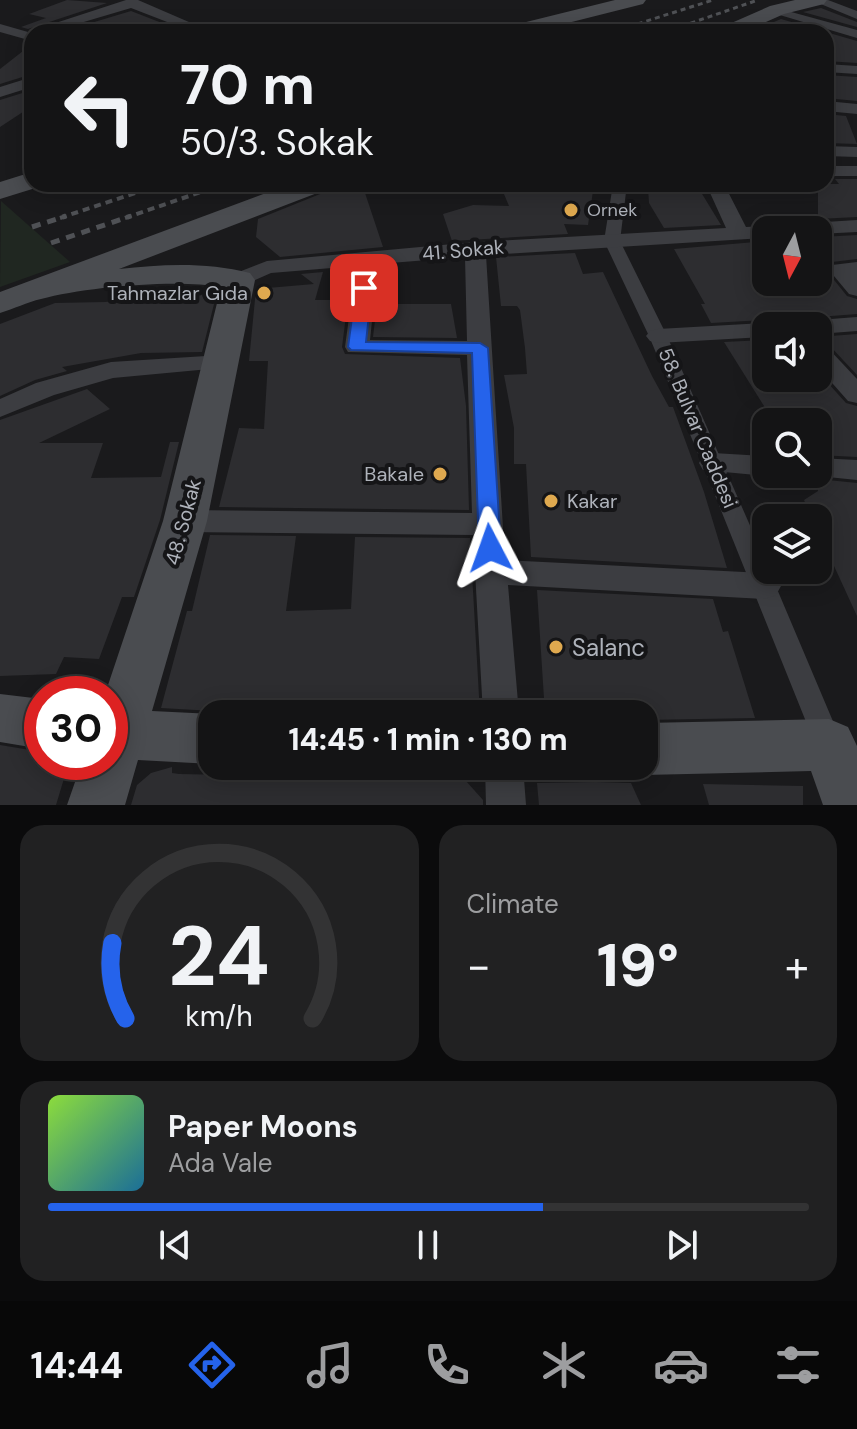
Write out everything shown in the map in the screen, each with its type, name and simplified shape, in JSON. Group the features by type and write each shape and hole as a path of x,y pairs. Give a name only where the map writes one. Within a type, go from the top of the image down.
{"main road":[{"path":"541,24 637,0"},
{"path":"745,24 777,10 818,0"},
{"path":"0,191 24,183"},
{"path":"0,303 294,192"},
{"path":"212,223 211,232 237,269"},
{"name":"41. Sokak","path":"40,289 237,269"},
{"name":"48. Sokak","path":"128,698 185,521 222,362 237,269"},
{"path":"0,718 24,721"},
{"path":"128,747 198,740"},
{"path":"658,749 829,745"},
{"name":"58. Bulvar Caddesi","path":"829,745 852,805"},
{"name":"48. Sokak","path":"96,805 103,780"}],"street":[{"path":"818,0 857,15"},
{"path":"63,24 132,2 183,24"},
{"path":"777,10 811,24"},
{"path":"0,28 24,32"},
{"path":"834,31 857,34"},
{"path":"0,42 24,36"},
{"path":"834,69 857,70"},
{"path":"0,92 24,84"},
{"path":"834,108 854,114"},
{"path":"834,151 857,152"},
{"path":"834,171 857,171"},
{"path":"612,241 619,192"},
{"path":"719,192 739,233"},
{"path":"832,229 855,228"},
{"name":"41. Sokak","path":"237,269 475,248 752,233"},
{"name":"58. Bulvar Caddesi","path":"612,241 658,336 713,463 829,745"},
{"path":"475,248 487,524 500,700"},
{"path":"368,259 357,347 480,348"},
{"path":"857,268 840,270 857,289"},
{"path":"832,326 857,324"},
{"path":"658,336 752,331"},
{"path":"0,409 45,389 111,370 222,362"},
{"path":"832,367 857,395"},
{"path":"713,463 752,465"},
{"path":"832,469 857,470"},
{"path":"185,521 487,524"},
{"path":"492,572 765,586"},
{"path":"505,780 506,805"}],"shaded area":[{"path":"1,201 70,262 0,287"}],"building":[{"path":"67,0 107,3 43,24 29,24 46,18 29,14"},
{"path":"821,8 857,22 857,27 803,12"},
{"path":"131,11 164,24 88,24"},
{"path":"781,19 798,24 769,24"},
{"path":"834,34 857,41 857,63 834,62"},
{"path":"24,50 24,76 0,84 0,69"},
{"path":"834,76 857,77 857,101 834,99"},
{"path":"24,92 24,111 0,127 0,100"},
{"path":"834,115 846,116 857,144 834,143"},
{"path":"835,179 857,179 857,217 818,216 818,192 834,192 834,184 839,184"},
{"path":"325,192 365,192 383,247 280,257 256,237 258,219"},
{"path":"503,192 593,192 588,225 564,224 568,234 452,241 443,214 473,205 509,206"},
{"path":"648,192 701,192 721,225 664,228 649,203"},
{"path":"857,235 857,259 832,262 832,236"},
{"path":"752,242 752,296 832,296 832,277 847,296 857,299 857,314 752,312 752,321 711,323 701,304 705,304 674,249"},
{"path":"575,253 583,274 603,272 652,376 669,407 673,407 727,568 531,557 526,464 514,464 514,428 504,375 527,374 525,348 520,310 517,306 501,306 496,257"},
{"path":"323,272 315,300 348,300 342,347 345,354 460,358 466,406 469,510 219,507 239,428 264,429 268,361 249,361 256,289 314,284 301,274"},
{"path":"217,292 202,352 141,353 62,367 67,371 35,380 0,396 0,324 55,303"},
{"path":"377,304 451,304 457,338 373,337"},
{"path":"857,334 857,375 832,348 832,336"},
{"path":"752,341 752,387 724,342"},
{"path":"832,388 846,403 857,406 857,457 832,456 832,408 765,408 755,392 832,392"},
{"path":"87,389 110,409 39,443 103,443 91,478 161,477 170,442 179,442 160,520 134,597 122,597 99,659 64,657 56,674 0,676 0,420"},
{"path":"832,480 857,483 857,616 832,562 832,504 806,504 804,500 818,488 832,488"},
{"path":"210,535 296,536 286,611 351,609 355,537 470,538 479,700 198,700 198,710 161,708 187,611 192,611"},
{"path":"537,590 713,599 723,632 728,631 755,718 658,720 658,700 544,700"},
{"path":"0,745 24,749 24,780 64,780 56,805 0,805"},
{"path":"172,767 172,773 198,774 198,780 466,781 483,800 483,805 131,805 137,785 151,773"},
{"path":"537,783 631,783 641,805 539,805"},
{"path":"703,784 803,786 803,805 709,805"}],"railway":[{"path":"637,24 713,0"},
{"path":"688,24 758,0"},
{"path":"66,216 138,192"},
{"path":"125,218 201,192"},
{"path":"32,227 66,216"},
{"path":"60,218 66,216"},
{"path":"51,243 131,216"}],"place":[{"name":"Ornek","path":"571,210"},
{"name":"Tahmazlar Gıda","path":"264,293"},
{"name":"Bakale","path":"440,474"},
{"name":"Kakar","path":"551,501"},
{"name":"Salanc","path":"556,647"}],"route":[{"path":"364,288 357,347 480,348 490,548"}]}
